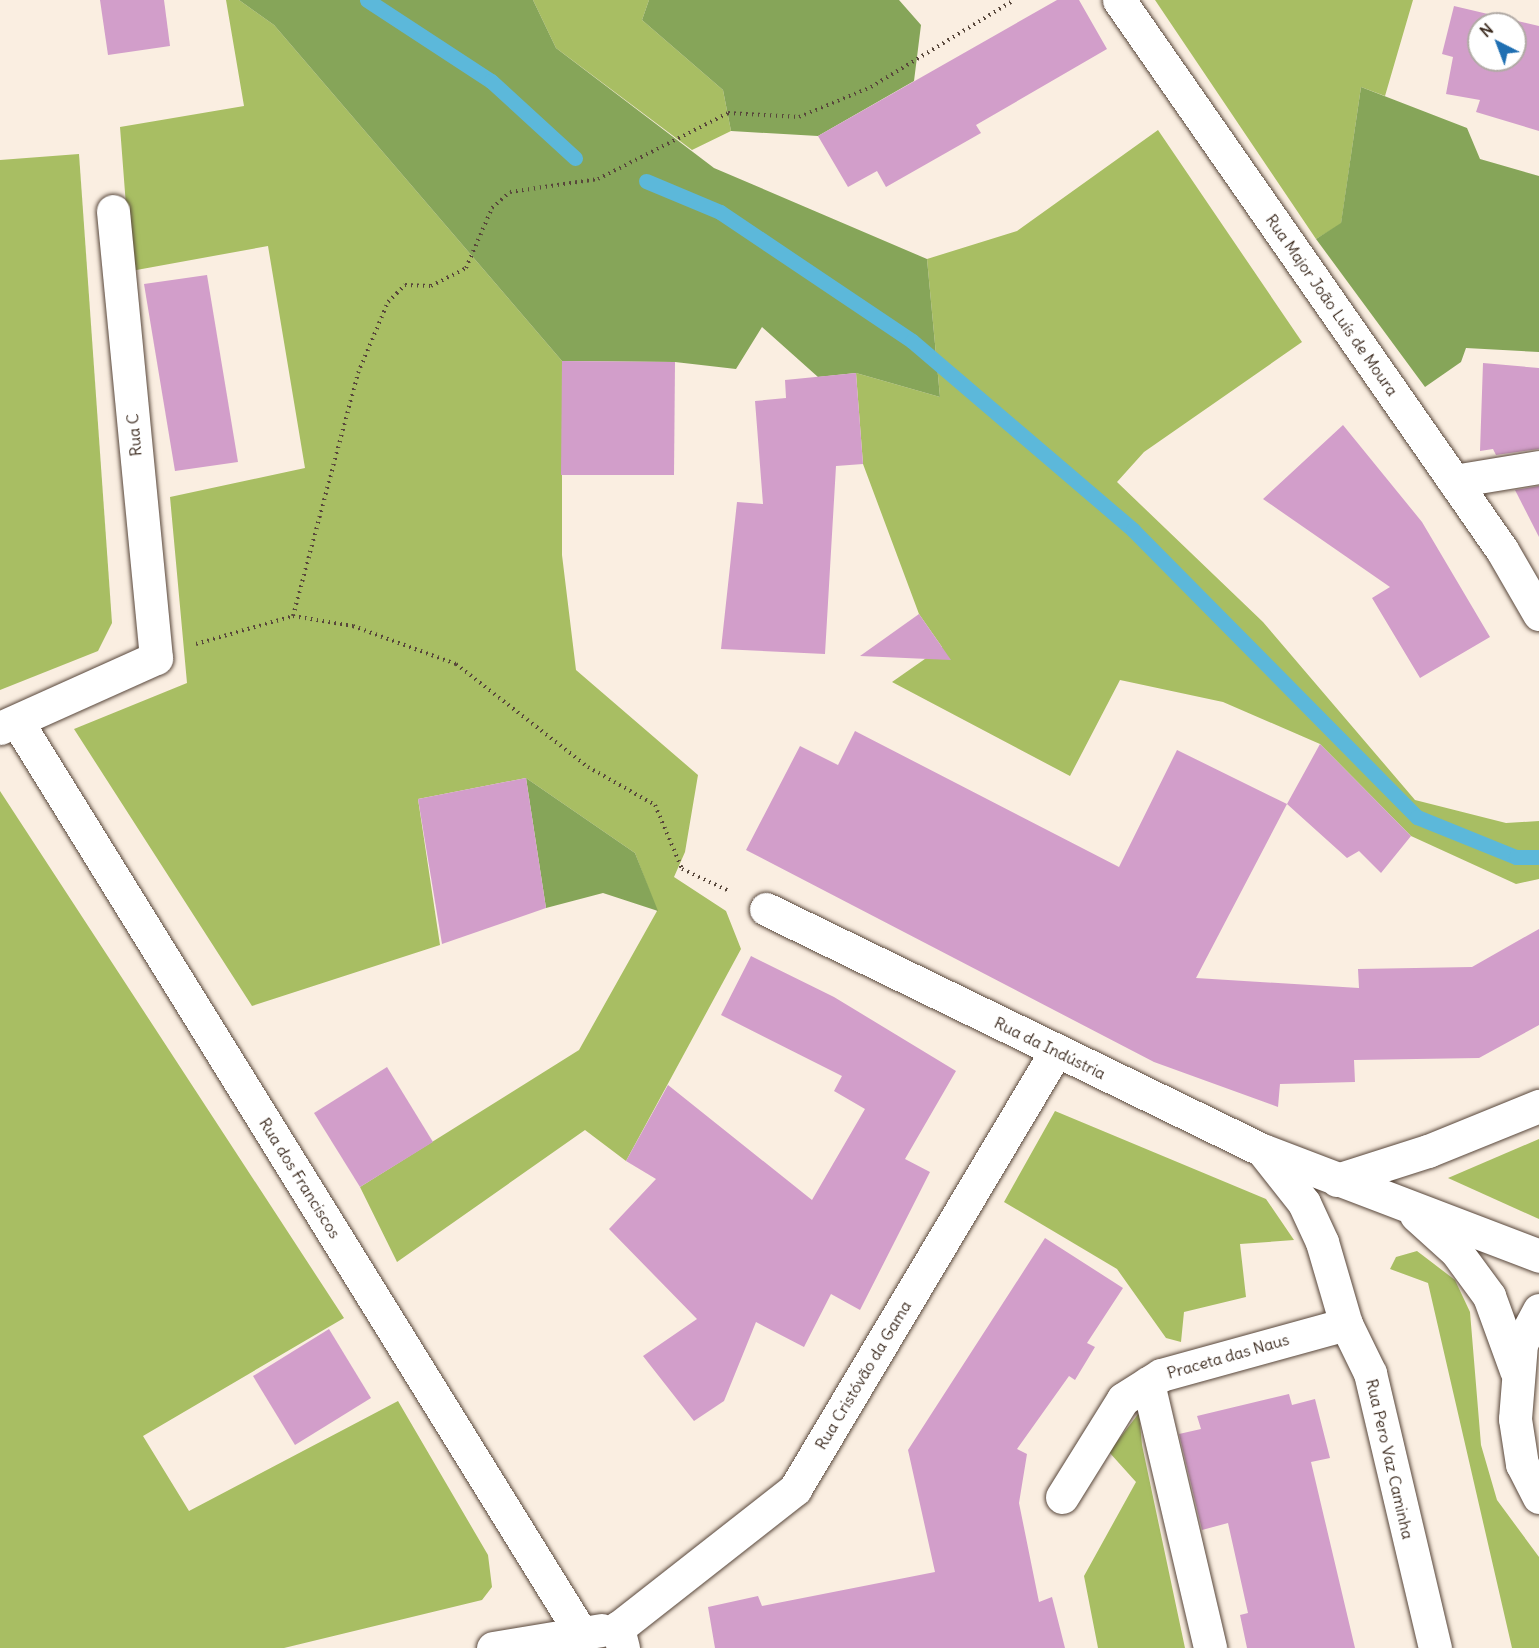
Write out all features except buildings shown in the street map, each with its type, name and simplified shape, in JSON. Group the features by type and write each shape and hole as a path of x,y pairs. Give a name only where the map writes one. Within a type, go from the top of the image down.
{"street":[{"name":"Rua Major João Luís de Moura","path":"1119,0 1454,481 1539,614"},
{"name":"Rua C","path":"113,211 156,658"},
{"path":"1454,481 1539,467"},
{"path":"9,726 156,658"},
{"name":"Rua dos Franciscos","path":"9,726 581,1633"},
{"name":"Rua da Indústria","path":"766,909 1262,1150 1407,1208 1539,1256"},
{"name":"Rua Cristóvão da Gama","path":"621,1638 795,1489 1056,1051"},
{"path":"1337,1180 1428,1152 1539,1106"},
{"name":"Rua Pero Vaz Caminha","path":"1262,1150 1304,1203 1322,1242 1346,1324 1370,1372 1435,1648"},
{"name":"Rua da Indústria","path":"1407,1208 1456,1251 1489,1296 1516,1370"},
{"path":"1539,1310 1521,1344 1516,1370 1516,1442 1539,1497"},
{"name":"Praceta das Naus","path":"1062,1497 1123,1399 1148,1383 1197,1362 1346,1324"},
{"path":"1148,1383 1210,1648"},
{"path":"493,1648 581,1633 621,1638"}],"path":[{"path":"293,616 358,373 388,302 405,285 431,286 466,268 492,208 510,192 598,179 728,113 799,117 871,87 1014,0"},
{"path":"156,658 293,616 353,626 456,664 588,767 655,805 682,869 766,909"}],"green space":[{"path":"226,0 239,0 274,25 562,361 562,555 576,670 698,775 685,852 674,877 726,911 741,949 626,1161 585,1130 397,1262 360,1187 579,1050 657,911 635,853 526,778 418,799 440,945 252,1006 74,729 187,683 170,497 305,468 268,246 131,271 120,127 244,106"},
{"path":"239,0 533,0 556,48 714,168 927,259 940,397 856,373 818,377 762,327 736,369 675,362 562,361 274,25"},
{"path":"533,0 649,0 642,20 723,90 731,131 692,150 556,48"},
{"path":"649,0 899,0 921,25 914,81 818,136 731,131 723,90 642,20"},
{"path":"1155,0 1413,0 1385,96 1361,87 1341,224 1316,239"},
{"path":"1361,87 1467,128 1480,159 1539,176 1539,352 1466,348 1461,362 1425,387 1316,239 1341,223"},
{"path":"1158,130 1302,342 1144,452 1117,482 1263,622 1415,800 1506,823 1539,821 1539,879 1516,884 1411,836 1320,744 1223,702 1120,680 1070,776 892,682 942,647 919,614 863,464 856,373 940,397 927,259 1017,231"},
{"path":"79,154 112,623 98,651 0,690 0,160"},
{"path":"526,778 635,853 658,911 603,893 546,908"},
{"path":"0,791 344,1318 143,1436 189,1511 398,1401 488,1555 492,1587 482,1600 284,1648 0,1648"},
{"path":"1055,1111 1266,1199 1294,1240 1240,1244 1246,1297 1184,1312 1181,1342 1166,1338 1117,1269 1004,1202"},
{"path":"1539,1139 1539,1219 1448,1178"},
{"path":"1417,1251 1455,1280 1470,1312 1481,1445 1497,1500 1539,1557 1539,1648 1512,1648 1428,1283 1390,1269 1396,1257"},
{"path":"1139,1413 1142,1445 1185,1648 1098,1648 1084,1576 1136,1482 1109,1452"}],"waterway":[{"path":"367,0 491,81 575,158"},
{"path":"646,181 720,212 912,341 1133,530 1417,817 1516,857 1539,857"}]}
